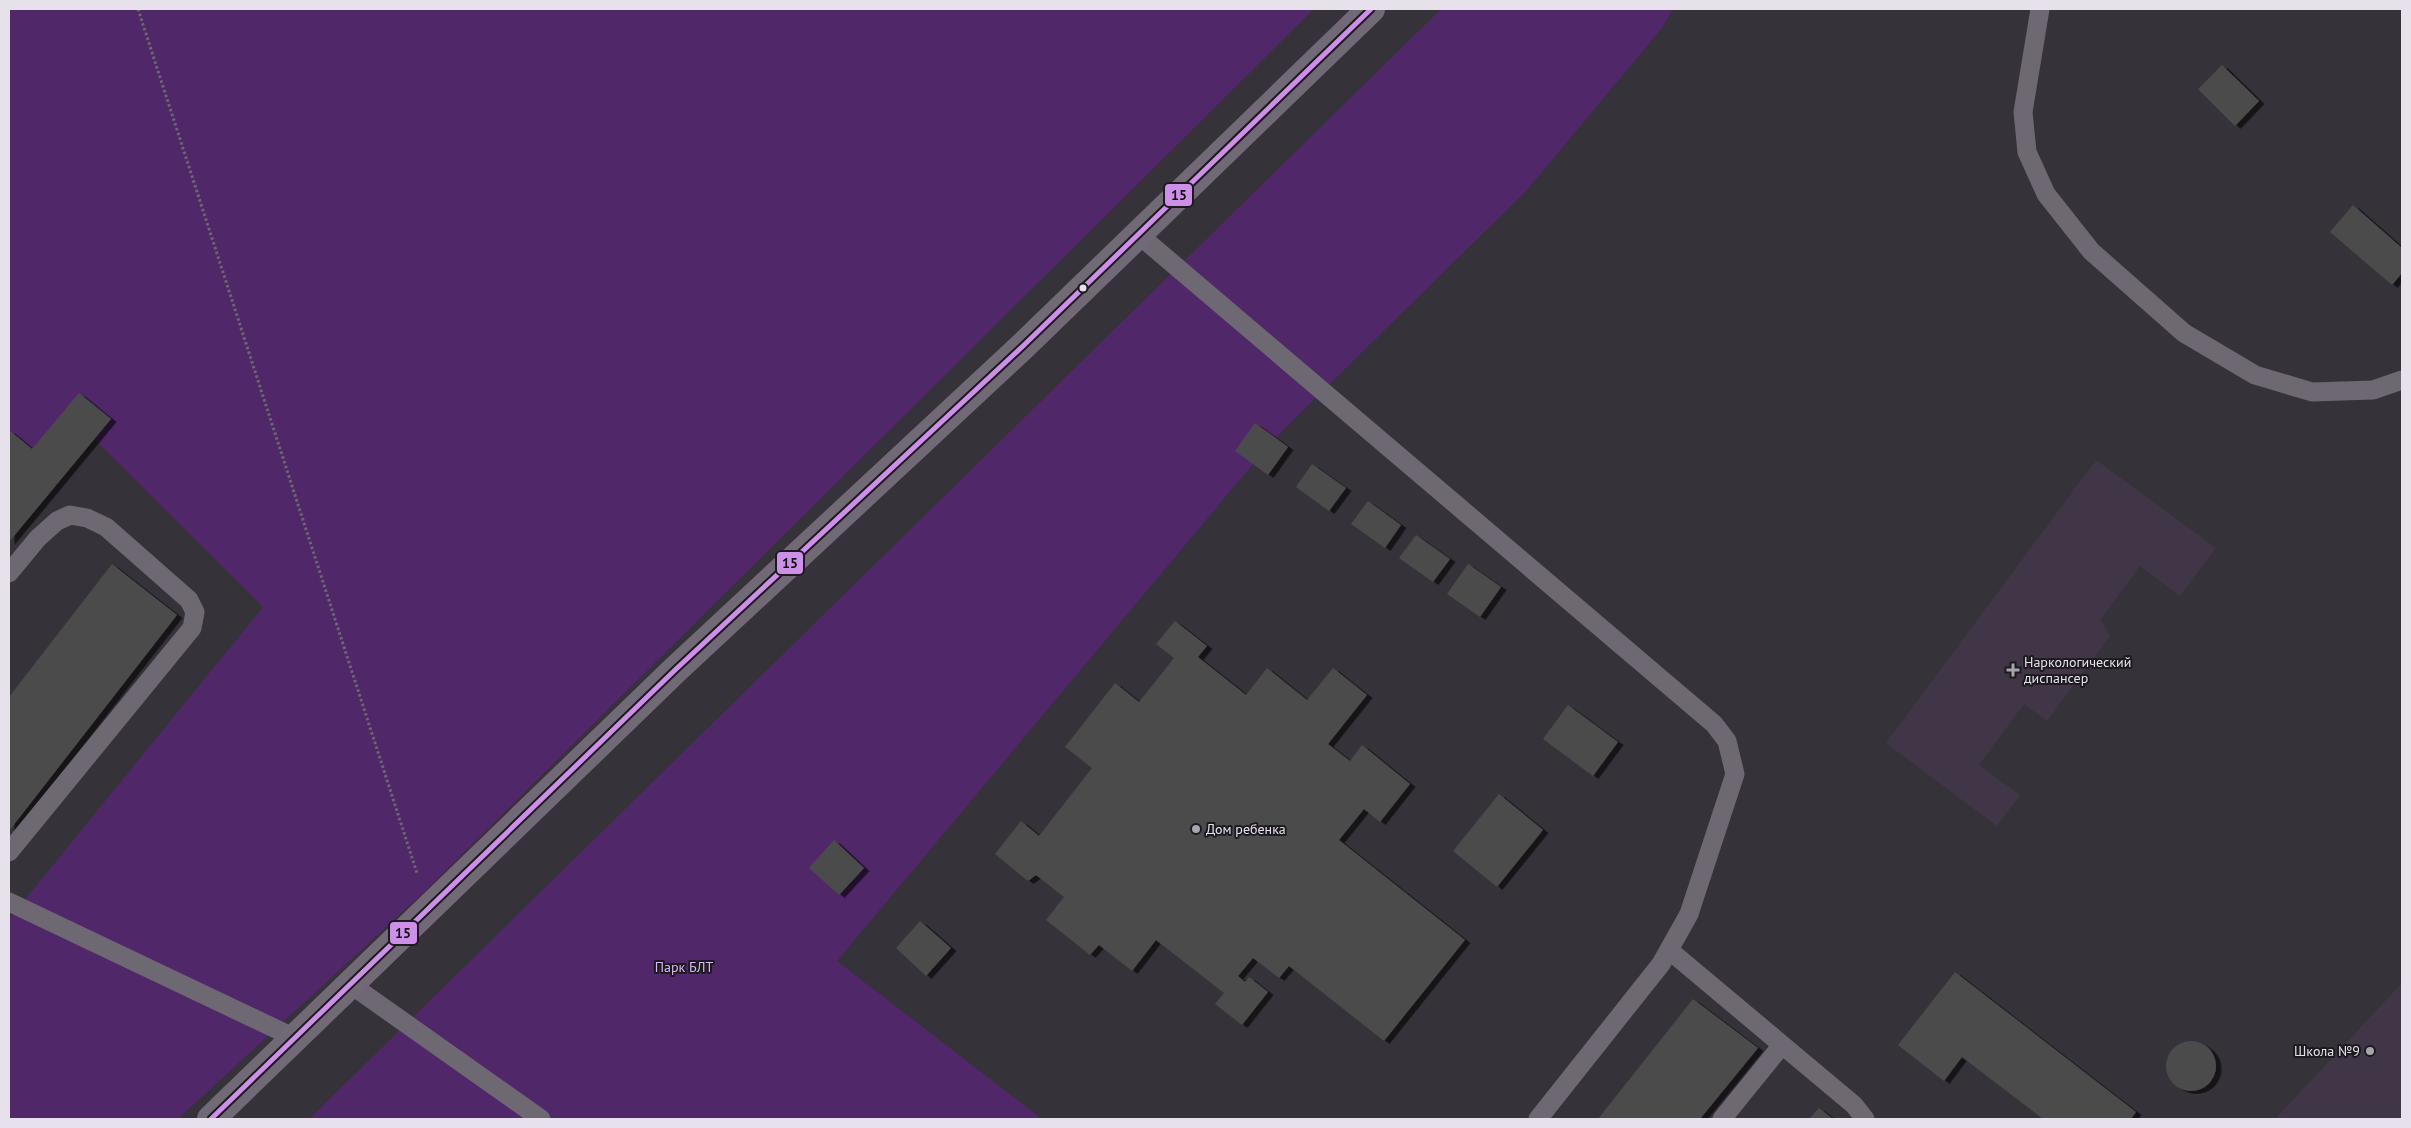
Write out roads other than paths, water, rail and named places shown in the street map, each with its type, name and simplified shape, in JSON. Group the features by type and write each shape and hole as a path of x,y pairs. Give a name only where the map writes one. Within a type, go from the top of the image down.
{"main road":[{"path":"211,1119 675,670 1139,235 1371,9"}],"lane":[{"path":"2040,9 2023,112 2027,152 2046,194 2091,251 2184,332 2255,375 2312,392 2373,390 2402,380"},
{"path":"1139,235 1714,724 1727,741 1735,774 1689,914 1662,964 1538,1119"},
{"path":"9,573 38,538 57,521 70,515 88,518 106,527 174,584 189,600 195,612 192,628 9,852"},
{"path":"9,902 295,1038"},
{"path":"1670,950 1854,1105 1865,1119"},
{"path":"350,984 541,1119"},
{"path":"1722,1119 1782,1045"}],"place":[{"name":"Наркологический диспансер","path":"2013,670"},
{"name":"Дом ребенка","path":"1196,829"},
{"name":"Школа №9","path":"2370,1051"}],"park label":[{"name":"Парк БЛТ","path":"684,967"}]}
